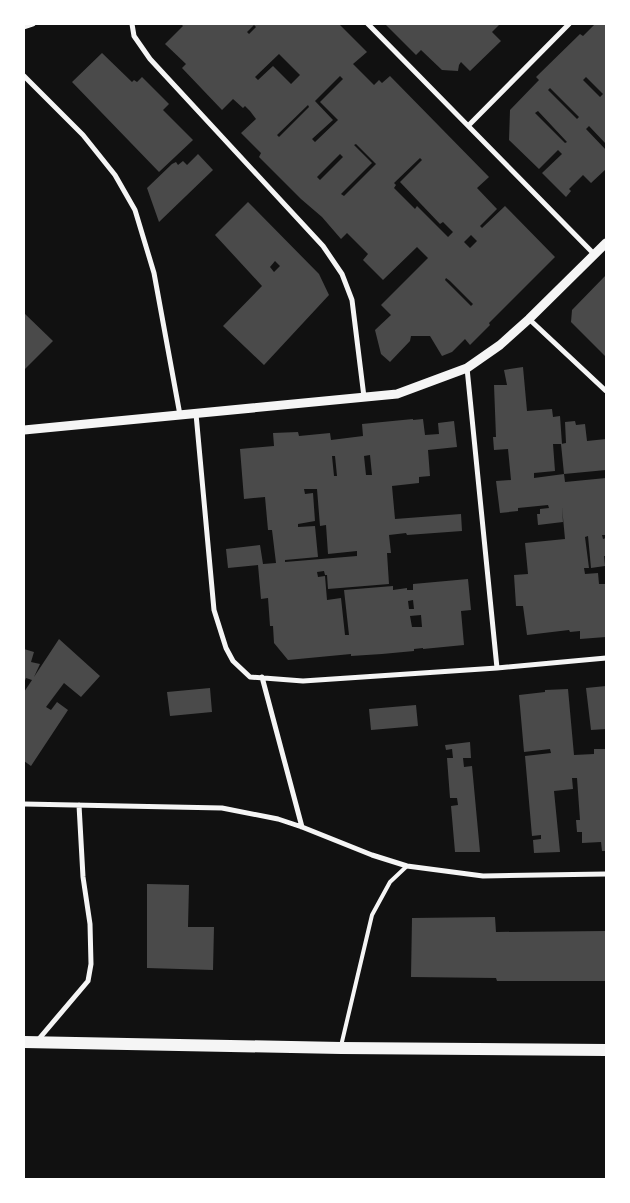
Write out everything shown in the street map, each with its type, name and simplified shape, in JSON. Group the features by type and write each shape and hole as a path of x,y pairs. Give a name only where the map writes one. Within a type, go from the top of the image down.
{"main road":[{"path":"30,1042 341,1048 606,1050"}],"street":[{"path":"24,27 33,24"},
{"path":"132,24 134,36 150,59 323,246 342,274 352,300 364,397"},
{"path":"368,24 594,254"},
{"path":"469,125 569,24"},
{"path":"24,76 83,135 115,175 135,210 154,272 180,415"},
{"path":"24,430 397,394 467,368 500,345 606,243"},
{"path":"529,319 606,390"},
{"path":"467,368 497,668"},
{"path":"196,414 214,610 226,648 233,661 250,677 303,681 497,668 606,658"},
{"path":"262,678 302,826"},
{"path":"24,804 222,808 278,819 302,826 372,855 407,866 483,876 606,874"},
{"path":"30,1042 74,999 88,981 90,973 90,924 83,877 79,804"}],"lane":[{"path":"341,1048 372,915 390,882 407,866"}],"building":[{"path":"181,24 339,24 367,52 353,64 374,85 379,80 382,83 390,76 489,177 477,188 497,209 480,226 482,228 505,206 555,257 489,323 490,325 470,345 465,339 452,352 442,356 430,336 411,336 410,341 390,362 381,354 375,330 391,315 381,305 428,258 417,247 383,280 363,260 368,254 347,233 341,239 322,217 259,157 261,153 241,133 256,119 250,111 245,106 243,108 233,99 222,110 182,68 186,64 165,44 183,26","holes":["254,25 256,27 249,34 247,32","279,54 300,75 291,84 273,66 258,80 255,77","340,76 343,79 320,102 338,120 315,142 312,139 333,120 315,101","308,105 309,107 279,137 277,135","356,144 376,164 344,196 341,194 372,163 354,145","340,154 343,157 320,180 317,177","420,158 422,160 400,182 440,224 443,222 453,232 448,237 417,206 415,209 394,188 396,185 394,183","471,235 477,241 470,248 464,242","446,278 473,304 471,306 445,280"]},
{"path":"385,24 500,24 492,32 501,41 470,71 461,62 458,71 442,70 421,50 416,55"},
{"path":"595,24 606,24 606,144 589,126 586,129 606,150 606,169 591,183 583,175 569,189 571,191 566,197 542,173 562,154 558,150 539,169 509,140 510,110 539,80 536,77 580,34 583,36","holes":["586,77 603,94 600,97 583,80","550,88 579,117 577,119 548,90","538,111 567,142 565,143 535,113"]},
{"path":"102,53 132,82 134,80 137,82 142,77 169,104 163,110 193,140 159,172 72,82"},
{"path":"198,154 213,170 159,222 147,188 172,164 176,162 178,165 183,161 187,165"},
{"path":"248,202 319,274 329,295 264,365 223,326 262,286 215,235","holes":["275,261 280,266 274,272 270,267"]},
{"path":"606,275 606,357 571,322 572,310"},
{"path":"24,313 53,341 24,370"},
{"path":"523,367 527,411 552,409 553,417 560,416 562,444 566,443 565,422 575,421 576,425 585,424 587,441 606,439 606,470 564,474 565,482 606,478 606,535 602,535 603,539 606,538 605,566 591,568 588,536 585,537 589,568 584,568 585,574 598,573 599,584 606,584 606,637 580,639 580,631 570,632 569,630 527,635 523,606 516,606 514,575 528,574 525,543 565,539 562,507 563,522 538,525 537,514 540,514 540,509 549,508 548,505 518,508 518,511 500,513 496,481 511,480 508,449 494,450 493,437 496,437 494,385 507,385 504,370","holes":["553,444 561,444 564,474 534,478 534,473 555,471"]},
{"path":"423,419 425,435 439,434 438,423 454,421 457,447 428,450 430,476 419,477 419,483 392,486 395,519 461,514 462,531 389,535 391,553 387,553 389,584 328,589 327,575 325,575 324,571 317,572 318,577 325,576 327,600 341,598 345,635 349,635 344,590 393,586 393,590 407,588 407,590 413,590 413,584 468,579 471,610 461,611 464,645 382,654 351,656 351,654 288,660 274,643 273,626 270,626 268,598 261,599 258,565 228,568 226,549 260,545 263,564 276,563 272,530 268,530 265,497 244,499 240,449 274,446 273,433 298,432 299,436 330,433 331,440 363,436 362,424","holes":["370,455 372,475 366,475 364,456","332,456 335,456 337,476 334,476","304,489 317,489 320,526 326,525 328,554 357,551 357,556 285,562 285,560 318,557 315,526 298,527 298,524 315,521 313,493 305,494","413,600 414,609 409,609 408,601","421,615 422,627 412,627 410,616"]},
{"path":"59,639 100,676 81,697 64,683 46,707 51,710 57,702 68,710 31,766 24,761 24,692 32,680 26,678 24,683 24,649 34,652 31,662 40,664 34,677"},
{"path":"606,686 606,729 591,730 586,688"},
{"path":"210,688 212,712 170,716 167,692"},
{"path":"568,689 574,755 594,754 594,749 606,749 606,851 602,851 601,842 582,843 582,832 577,832 576,820 580,820 577,778 572,778 573,789 554,791 560,852 534,853 533,840 541,839 541,835 532,836 525,756 551,753 550,749 524,752 519,695 545,692 545,690"},
{"path":"416,705 418,726 371,730 369,709"},
{"path":"470,742 471,758 463,758 464,767 472,766 480,852 455,852 451,806 458,805 457,798 450,798 447,758 453,758 452,749 446,750 445,745"},
{"path":"147,884 189,885 188,927 214,927 213,970 147,968"},
{"path":"495,917 496,932 606,931 606,981 497,981 496,978 411,977 412,918"}]}
